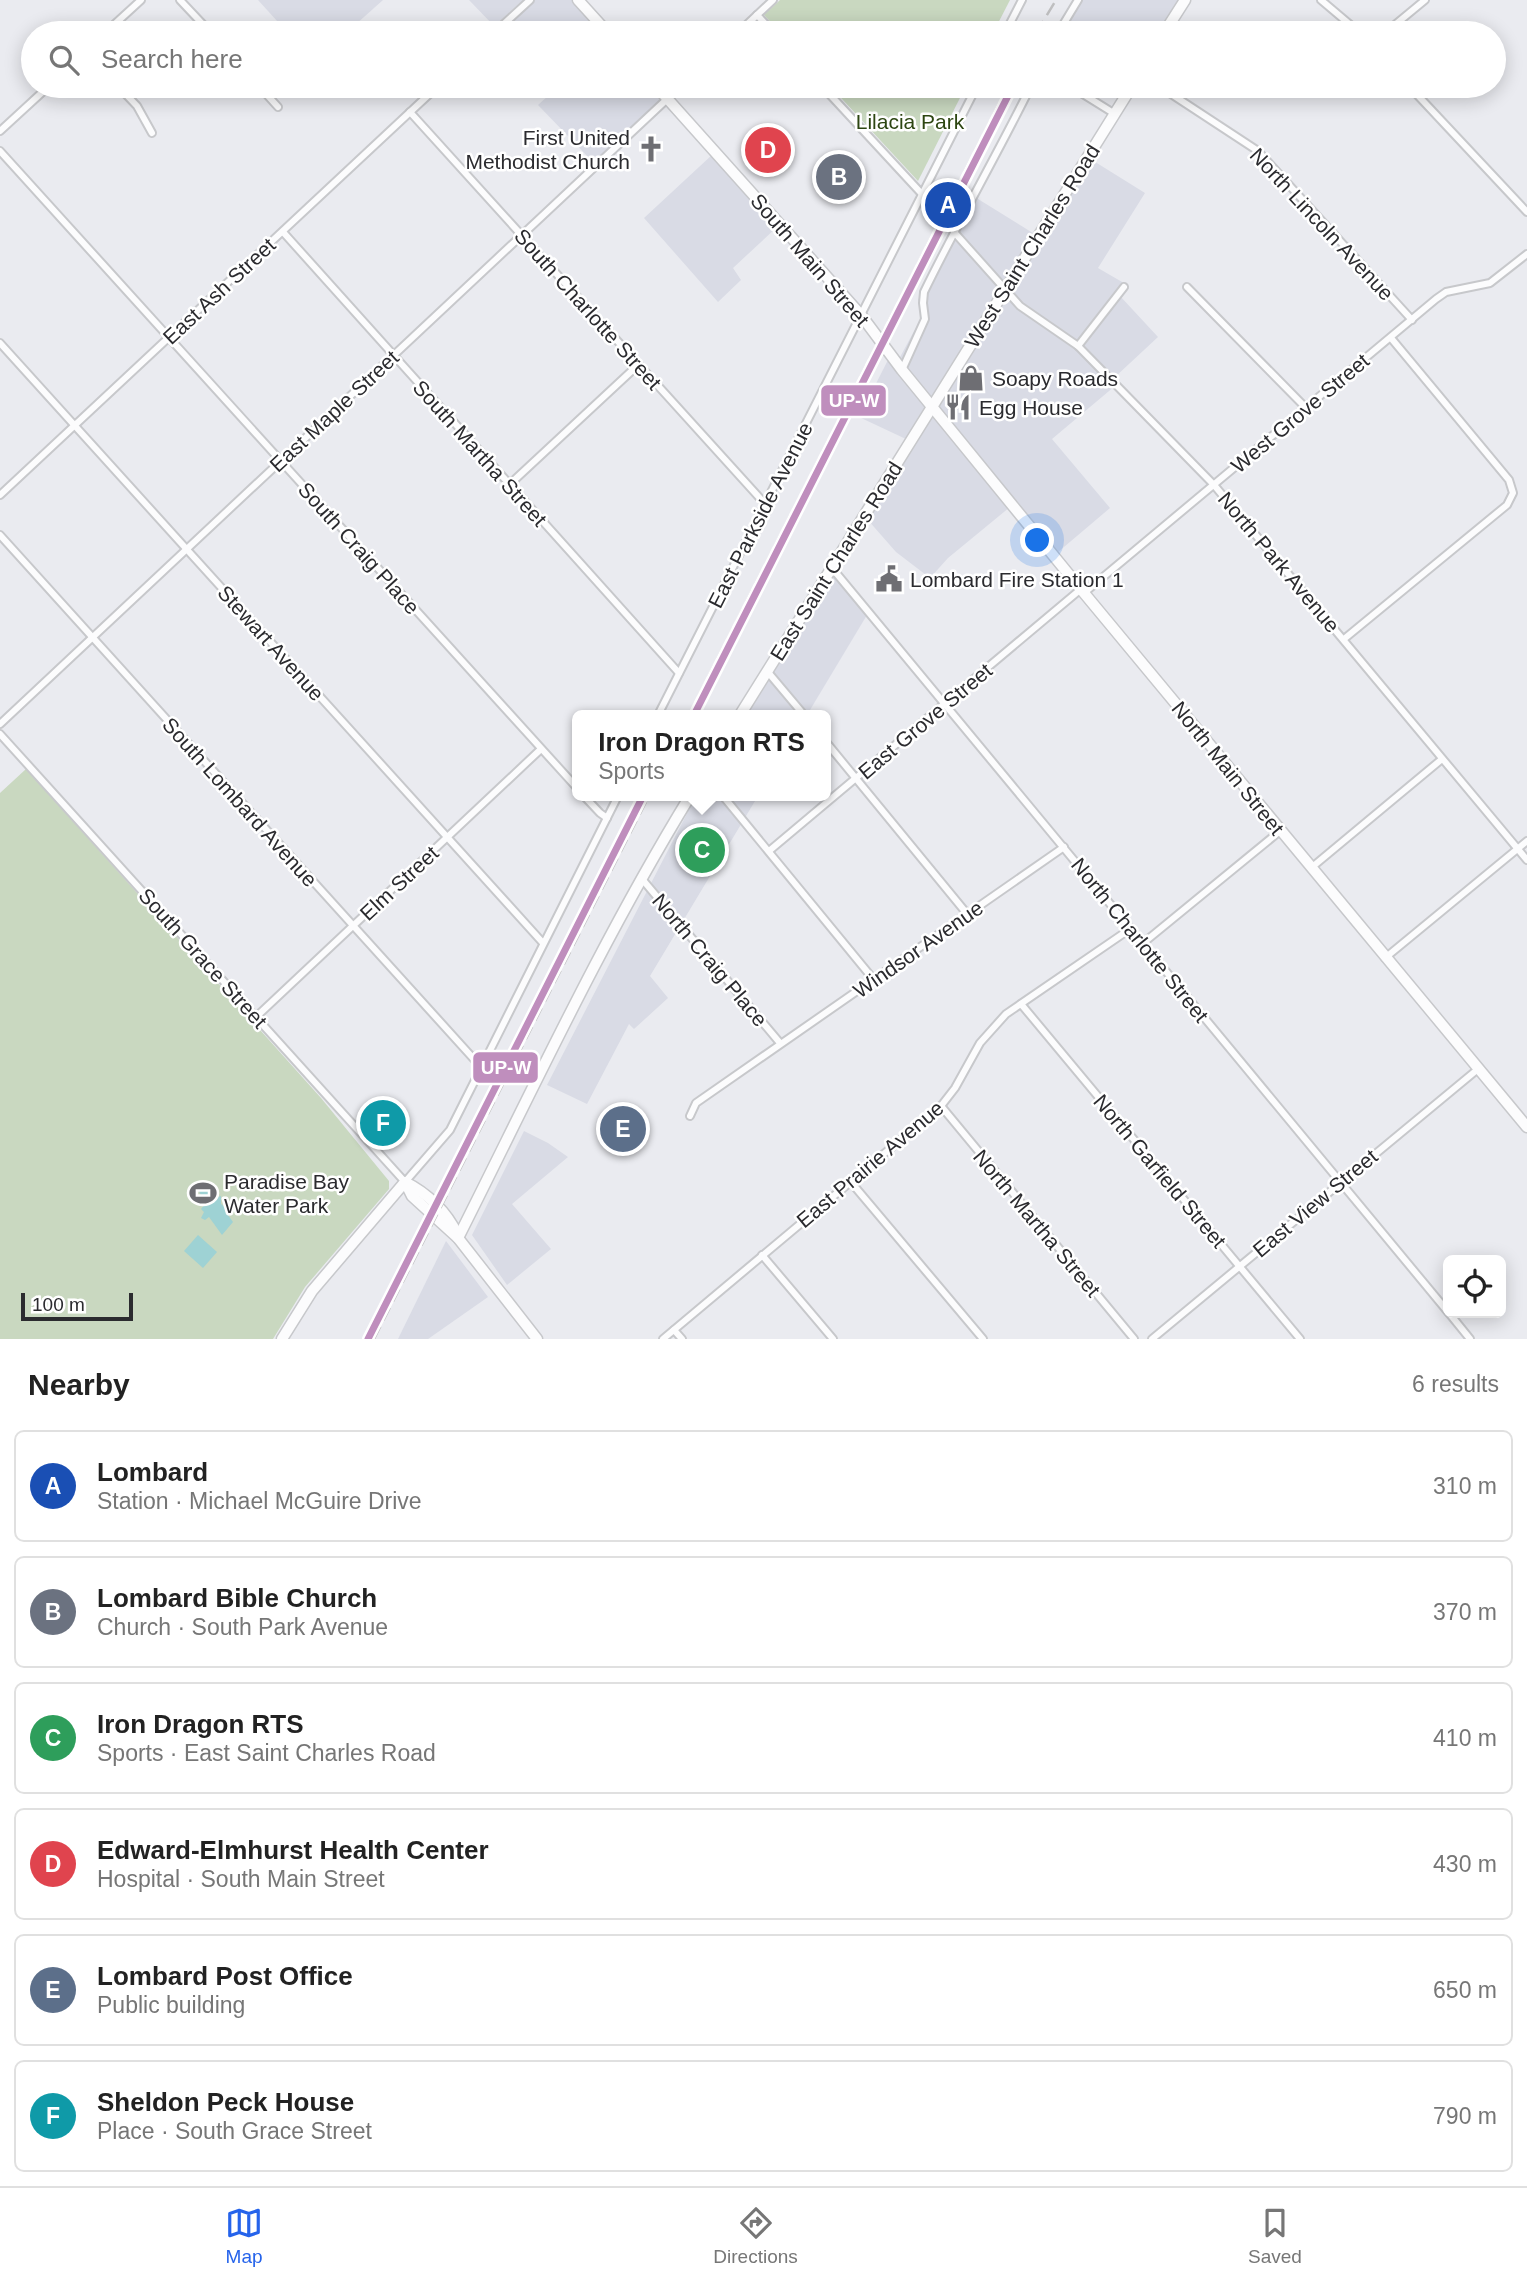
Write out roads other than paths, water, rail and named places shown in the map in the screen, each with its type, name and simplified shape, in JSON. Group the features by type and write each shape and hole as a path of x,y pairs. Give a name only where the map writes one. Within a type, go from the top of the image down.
{"main road":[{"path":"578,0 597,21"},
{"path":"1172,21 1185,0"},
{"name":"West Saint Charles Road","path":"932,406 1125,98"},
{"name":"South Main Street","path":"667,99 861,315 932,406"},
{"name":"East Saint Charles Road","path":"743,710 932,406"},
{"name":"North Main Street","path":"932,406 1280,831 1527,1127"},
{"path":"458,1238 640,877 687,801"},
{"path":"282,1339 312,1291 405,1182 418,1188 450,1219 458,1238 537,1339"}],"street":[{"path":"118,21 141,0"},
{"path":"180,0 200,21"},
{"path":"507,21 530,0"},
{"path":"751,21 773,0"},
{"path":"1011,21 1022,0"},
{"path":"1065,21 1078,0"},
{"path":"1321,0 1346,21"},
{"path":"1400,21 1425,0"},
{"path":"757,15 763,21"},
{"path":"0,131 36,98"},
{"path":"129,98 152,133"},
{"path":"269,98 278,107"},
{"name":"East Ash Street","path":"0,495 425,98"},
{"path":"833,98 921,193"},
{"name":"East Parkside Avenue","path":"660,710 971,98"},
{"path":"902,370 925,320 924,292 1025,98"},
{"path":"1089,98 1115,114"},
{"name":"North Lincoln Avenue","path":"1177,98 1258,151 1412,320"},
{"path":"1420,98 1527,212"},
{"name":"East Maple Street","path":"0,724 667,99"},
{"name":"South Charlotte Street","path":"410,112 766,505"},
{"name":"South Craig Place","path":"0,151 572,783"},
{"name":"South Martha Street","path":"283,232 392,357 679,673"},
{"name":"North Park Avenue","path":"954,232 1020,306 1078,346 1214,485 1527,860"},
{"name":"West Grove Street","path":"1083,591 1446,292 1490,283 1527,254"},
{"path":"1078,346 1124,287"},
{"path":"1187,288 1306,408"},
{"path":"1344,639 1507,505 1513,493 1508,481 1391,338"},
{"name":"Stewart Avenue","path":"0,343 543,943"},
{"path":"509,485 638,365"},
{"name":"South Lombard Avenue","path":"0,536 481,1067"},
{"name":"North Charlotte Street","path":"832,568 1443,1305"},
{"name":"East Grove Street","path":"831,800 1083,591"},
{"path":"767,671 800,710"},
{"name":"South Grace Street","path":"0,734 405,1182"},
{"path":"831,748 968,915"},
{"name":"Elm Street","path":"256,1017 541,749"},
{"path":"1311,868 1442,759"},
{"path":"589,801 607,818"},
{"path":"405,1182 450,1130 616,801"},
{"path":"727,801 874,980"},
{"name":"East Grove Street","path":"769,851 829,801"},
{"path":"1142,944 1280,831"},
{"path":"1385,958 1527,841"},
{"name":"Windsor Avenue","path":"690,1116 696,1103 1064,847"},
{"name":"North Craig Place","path":"640,877 780,1043"},
{"name":"East Prairie Avenue","path":"663,1339 941,1107 988,1032 1006,1014 1130,929"},
{"name":"North Garfield Street","path":"1021,1004 1300,1339"},
{"name":"East View Street","path":"1152,1339 1478,1069"},
{"name":"North Martha Street","path":"941,1107 1134,1339"},
{"path":"850,1181 983,1339"},
{"path":"762,1255 833,1339"},
{"name":"North Charlotte Street","path":"1454,1318 1470,1339"},
{"path":"674,1329 682,1339"}],"water":[{"path":"205,1187 214,1198 221,1196 221,1204 233,1222 222,1235 209,1217 205,1220 201,1218 204,1212 201,1209 205,1204 199,1191"},
{"path":"198,1235 217,1252 203,1268 184,1251"}],"railway":[{"path":"1043,21 1056,0"},
{"path":"692,710 1002,98"},
{"path":"374,1339 646,801"}],"place":[{"name":"First United Methodist Church","path":"651,149"},
{"name":"Edward-Elmhurst Health Center","path":"768,150"},
{"name":"Lombard Bible Church","path":"839,177"},
{"name":"Lombard","path":"948,205"},
{"name":"Soapy Roads","path":"971,378"},
{"name":"Egg House","path":"958,407"},
{"name":"Lombard Fire Station 1","path":"889,579"},
{"name":"Iron Dragon RTS","path":"702,850"},
{"name":"Sheldon Peck House","path":"383,1123"},
{"name":"Lombard Post Office","path":"623,1129"},
{"name":"Paradise Bay Water Park","path":"203,1193"}],"park label":[{"name":"Lilacia Park","path":"910,121"}]}
